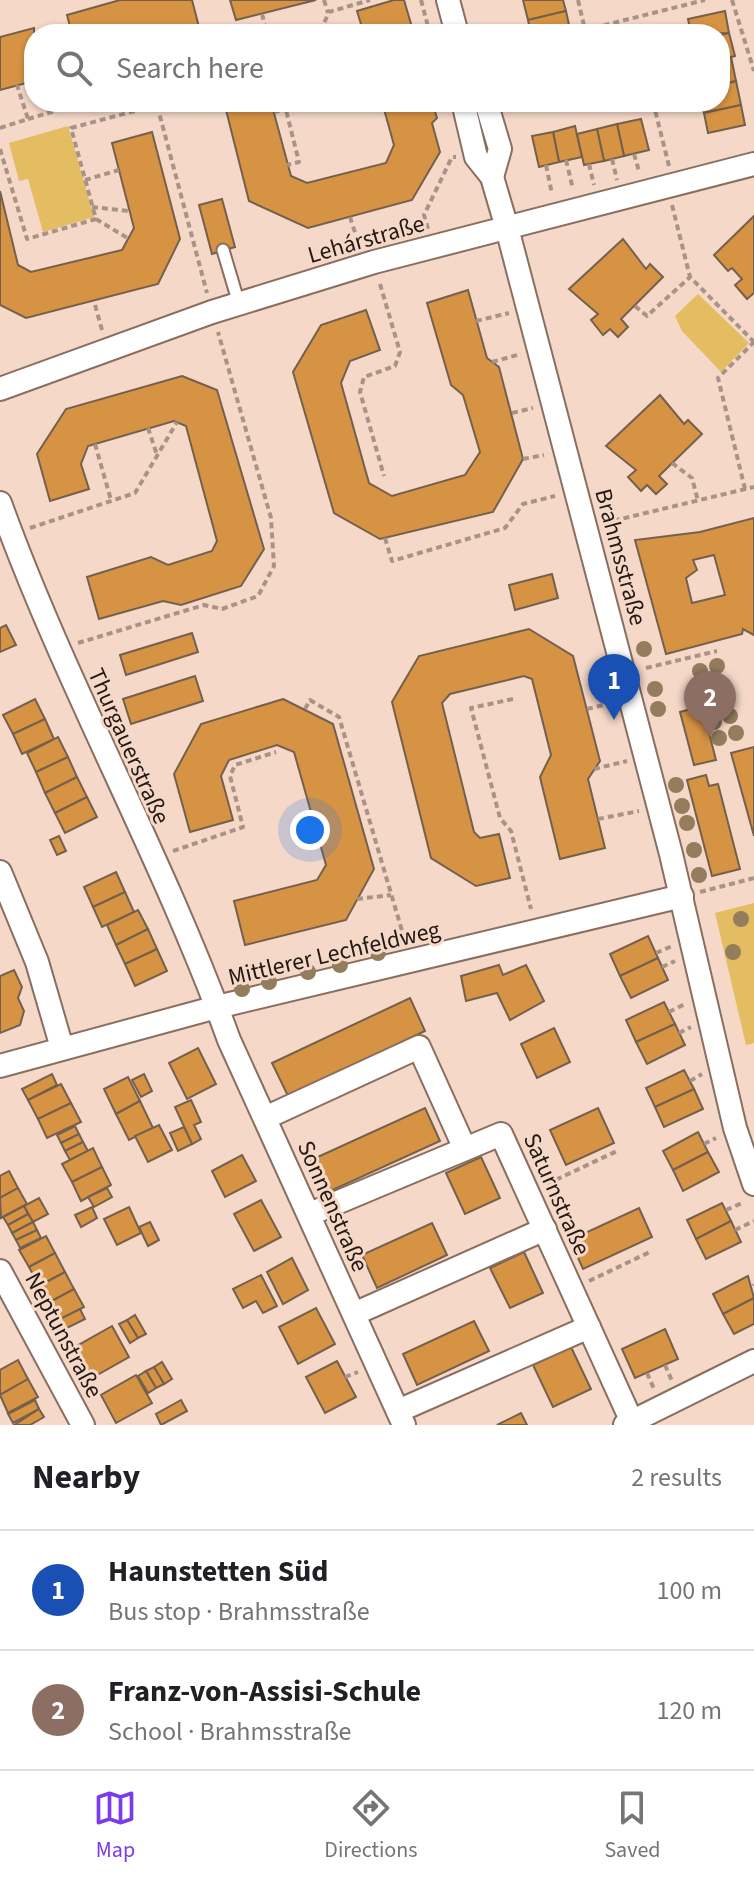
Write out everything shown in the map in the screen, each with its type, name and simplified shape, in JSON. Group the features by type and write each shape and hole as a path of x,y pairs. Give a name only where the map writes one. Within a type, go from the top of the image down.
{"street":[{"path":"448,0 454,24"},
{"name":"Brahmsstraße","path":"465,112 476,157 492,177 507,228 682,896 735,1128 754,1184"},
{"name":"Brahmsstraße","path":"489,112 500,149 492,177"},
{"name":"Lehárstraße","path":"0,389 212,312 370,263 754,164"},
{"name":"Thurgauerstraße","path":"0,503 57,649 217,1007"},
{"path":"0,872 37,962 62,1048"},
{"name":"Mittlerer Lechfeldweg","path":"0,1066 217,1007 682,896"},
{"name":"Sonnenstraße","path":"217,1007 401,1418"},
{"path":"265,1118 419,1047 465,1149"},
{"name":"Saturnstraße","path":"310,1214 501,1134 629,1423"},
{"path":"354,1314 545,1229"},
{"name":"Neptunstraße","path":"0,1271 83,1425"},
{"path":"401,1418 589,1327"},
{"path":"629,1423 754,1361"}],"lane":[{"path":"223,250 239,304"}],"path":[{"path":"324,0 328,15 324,24"},
{"path":"328,15 370,0"},
{"path":"421,0 427,24"},
{"path":"578,0 584,24"},
{"path":"616,24 705,0"},
{"path":"732,0 754,71"},
{"path":"262,14 264,24"},
{"path":"17,85 24,107"},
{"path":"26,112 28,119"},
{"path":"0,128 51,112"},
{"path":"128,112 71,128 96,219 129,239"},
{"path":"57,649 204,605 222,609 258,596 274,566 271,518 159,112"},
{"path":"287,112 299,162 287,165"},
{"path":"655,112 690,277 754,342 718,378 745,489"},
{"path":"0,149 27,239 96,219"},
{"path":"432,247 424,215 452,157 476,157"},
{"path":"566,160 567,212"},
{"path":"546,165 567,212"},
{"path":"85,180 119,170"},
{"path":"92,207 129,211"},
{"path":"350,217 370,263 400,352 395,366 364,377 360,392 384,476"},
{"path":"635,306 647,316 690,277"},
{"path":"476,321 528,308"},
{"path":"11,534 135,493 177,422"},
{"path":"148,428 157,455"},
{"path":"95,444 111,500"},
{"path":"672,463 692,478 698,501"},
{"path":"586,528 754,487"},
{"path":"385,538 392,561 505,528 523,504 577,491"},
{"path":"654,666 717,651"},
{"path":"513,699 471,708 500,818 511,831 537,931"},
{"path":"305,709 310,700 339,717 411,961"},
{"path":"152,858 243,827 230,776 235,765 276,752"},
{"path":"594,769 646,757"},
{"path":"598,819 659,806"},
{"path":"682,896 754,878"},
{"path":"357,899 391,895"},
{"path":"528,1193 617,1151"},
{"path":"726,1210 754,1197"},
{"path":"735,1230 754,1221"},
{"path":"572,1289 652,1251"}],"shaded area":[{"path":"68,126 94,217 43,232 28,179 19,181 9,143"},
{"path":"698,294 749,343 721,372 682,331 675,316"},
{"path":"754,903 754,1043 746,1045 715,913"}],"building":[{"path":"120,0 192,0 198,24 69,24 67,15"},
{"path":"230,0 316,0 236,20"},
{"path":"404,0 411,24 361,24 357,11"},
{"path":"523,0 563,0 566,11 528,20"},
{"path":"566,11 569,24 529,24 528,20"},
{"path":"725,11 727,24 689,24 688,19"},
{"path":"24,31 24,84 0,90 0,37"},
{"path":"730,37 735,56 730,57"},
{"path":"730,57 736,81 730,82"},
{"path":"736,81 741,105 730,107 730,82"},
{"path":"741,105 745,125 708,133 704,113 730,112 730,107"},
{"path":"227,112 274,112 291,176 307,183 386,163 394,145 385,112 435,112 437,118 432,123 440,152 412,200 308,228 249,201"},
{"path":"641,119 649,150 624,156 617,124"},
{"path":"617,124 624,156 604,161 597,129"},
{"path":"575,126 582,157 559,162 553,132"},
{"path":"597,129 604,161 584,165 577,134"},
{"path":"152,132 180,239 158,284 26,318 0,305 0,191 18,265 31,272 122,250 134,228 112,143"},
{"path":"553,132 559,162 539,167 532,136"},
{"path":"222,199 235,247 212,254 199,205"},
{"path":"754,216 754,293 747,299 735,285 742,279 732,268 728,271 714,255"},
{"path":"623,239 646,269 650,264 663,277 621,319 628,327 618,337 610,329 603,335 591,320 598,314 569,289"},
{"path":"468,290 487,358 499,367 523,459 493,512 380,539 334,513 293,372 321,325 366,310 380,350 350,361 341,383 369,483 392,496 465,475 480,452 463,395 451,385 427,303"},
{"path":"182,376 217,390 264,549 241,586 181,605 163,601 99,619 87,577 151,557 168,565 212,551 217,541 186,426 174,421 88,446 81,464 89,489 50,501 37,454 66,409"},
{"path":"660,395 684,424 688,420 702,434 659,476 667,484 656,494 647,485 641,491 628,477 636,470 606,446"},
{"path":"754,518 754,635 743,629 742,634 666,654 635,540 700,532","holes":["714,555 725,595 692,603 686,578 697,570 693,560"]},
{"path":"552,574 558,598 515,610 509,585"},
{"path":"6,625 16,645 0,652 0,628"},
{"path":"529,629 573,656 600,761 588,779 605,848 560,859 540,777 551,755 532,679 524,676 450,694 442,703 474,832 480,838 499,834 510,878 476,886 431,858 392,702 419,656"},
{"path":"192,633 198,652 126,675 120,655"},
{"path":"195,676 203,701 131,724 123,699"},
{"path":"35,699 45,719 13,734 3,715"},
{"path":"283,699 333,724 374,869 346,920 245,945 234,901 317,880 326,865 294,752 277,745 229,760 221,776 233,820 190,832 174,774 201,724"},
{"path":"702,706 716,760 694,765 680,712"},
{"path":"45,719 54,739 22,754 13,734"},
{"path":"58,737 68,757 36,772 27,753"},
{"path":"754,747 754,836 731,753"},
{"path":"68,757 77,777 45,793 36,772"},
{"path":"706,775 709,786 718,784 740,869 712,876 687,780"},
{"path":"77,777 87,797 55,813 45,793"},
{"path":"87,797 97,817 65,833 55,813"},
{"path":"59,836 66,851 57,855 50,840"},
{"path":"116,872 125,892 93,907 84,887"},
{"path":"125,892 134,912 102,927 93,907"},
{"path":"138,910 148,929 116,945 107,925"},
{"path":"148,929 157,949 125,964 116,945"},
{"path":"648,936 658,958 620,976 610,954"},
{"path":"157,949 167,971 135,986 125,964"},
{"path":"658,958 668,980 631,998 620,976"},
{"path":"499,965 503,975 526,965 544,1001 510,1020 497,993 466,1001 461,976"},
{"path":"14,970 22,987 18,998 24,1011 20,1025 0,1033 0,976"},
{"path":"410,998 425,1031 288,1096 272,1063"},
{"path":"664,1002 675,1024 636,1042 626,1020"},
{"path":"675,1024 685,1045 647,1064 636,1042"},
{"path":"554,1028 570,1062 537,1078 521,1044"},
{"path":"198,1048 216,1084 187,1099 169,1063"},
{"path":"684,1070 694,1089 655,1107 646,1088"},
{"path":"52,1074 57,1085 28,1100 22,1089"},
{"path":"144,1074 152,1091 141,1097 132,1080"},
{"path":"128,1077 140,1101 116,1114 104,1089"},
{"path":"61,1084 71,1103 38,1119 28,1100"},
{"path":"694,1089 703,1109 664,1127 655,1107"},
{"path":"191,1100 201,1122 194,1125 201,1139 192,1144 175,1107"},
{"path":"140,1101 153,1128 129,1140 116,1114"},
{"path":"71,1103 81,1122 47,1138 38,1119"},
{"path":"425,1108 440,1141 326,1193 311,1160"},
{"path":"598,1108 614,1143 566,1165 550,1130"},
{"path":"159,1125 172,1150 148,1162 135,1136"},
{"path":"75,1126 79,1134 61,1143 57,1135"},
{"path":"184,1127 192,1144 178,1151 170,1133"},
{"path":"698,1132 708,1152 673,1170 663,1151"},
{"path":"79,1134 83,1142 65,1151 61,1143"},
{"path":"83,1142 88,1151 70,1160 65,1151"},
{"path":"93,1148 102,1167 72,1182 62,1164"},
{"path":"708,1152 719,1172 683,1191 673,1170"},
{"path":"242,1155 256,1181 225,1197 212,1171"},
{"path":"481,1157 500,1198 465,1214 446,1173"},
{"path":"102,1167 111,1185 81,1201 72,1182"},
{"path":"9,1171 18,1188 0,1198 0,1176"},
{"path":"18,1188 27,1204 1,1218 0,1198"},
{"path":"107,1188 112,1197 94,1207 88,1197"},
{"path":"39,1198 48,1214 33,1222 24,1206"},
{"path":"261,1200 281,1237 254,1251 234,1214"},
{"path":"722,1203 731,1221 696,1239 687,1220"},
{"path":"24,1206 28,1214 8,1225 3,1217"},
{"path":"92,1207 97,1218 81,1227 75,1215"},
{"path":"129,1207 141,1233 117,1245 104,1219"},
{"path":"639,1208 652,1237 583,1269 570,1240"},
{"path":"28,1214 33,1222 12,1233 8,1225"},
{"path":"731,1221 741,1242 706,1259 696,1239"},
{"path":"33,1222 37,1230 16,1240 12,1233"},
{"path":"150,1222 159,1240 148,1246 139,1227"},
{"path":"432,1223 447,1255 377,1288 362,1255"},
{"path":"37,1230 41,1238 20,1248 16,1240"},
{"path":"46,1236 55,1253 29,1267 19,1250"},
{"path":"524,1252 543,1293 510,1308 490,1268"},
{"path":"55,1253 65,1272 39,1286 29,1267"},
{"path":"292,1258 308,1290 283,1304 267,1272"},
{"path":"65,1272 74,1289 48,1303 39,1286"},
{"path":"261,1275 277,1306 263,1313 256,1301 243,1308 233,1289"},
{"path":"748,1276 754,1298 723,1314 713,1294"},
{"path":"74,1289 84,1307 57,1321 48,1303"},
{"path":"754,1298 754,1324 734,1334 723,1314"},
{"path":"316,1308 335,1344 298,1364 279,1327"},
{"path":"80,1309 85,1319 63,1330 58,1320"},
{"path":"135,1315 146,1334 138,1338 127,1320"},
{"path":"127,1320 138,1338 130,1343 119,1324"},
{"path":"474,1321 489,1351 417,1385 403,1354"},
{"path":"112,1326 129,1357 92,1378 75,1347"},
{"path":"665,1329 678,1359 635,1378 622,1349"},
{"path":"571,1347 591,1389 553,1407 533,1365"},
{"path":"18,1360 28,1379 0,1395 0,1370"},
{"path":"337,1361 356,1397 325,1413 306,1377"},
{"path":"162,1362 172,1379 164,1384 154,1367"},
{"path":"154,1367 164,1384 156,1388 146,1371"},
{"path":"146,1371 156,1388 148,1393 138,1376"},
{"path":"136,1375 152,1403 116,1423 101,1395"},
{"path":"28,1379 38,1397 8,1413 0,1395"},
{"path":"35,1400 39,1409 13,1423 8,1414"},
{"path":"181,1400 187,1411 161,1425 156,1414"},
{"path":"39,1409 44,1417 30,1425 14,1425"},
{"path":"521,1413 527,1425 497,1425"}],"place":[{"name":"Haunstetten Süd","path":"614,720"},
{"name":"Franz-von-Assisi-Schule","path":"710,737"}]}
